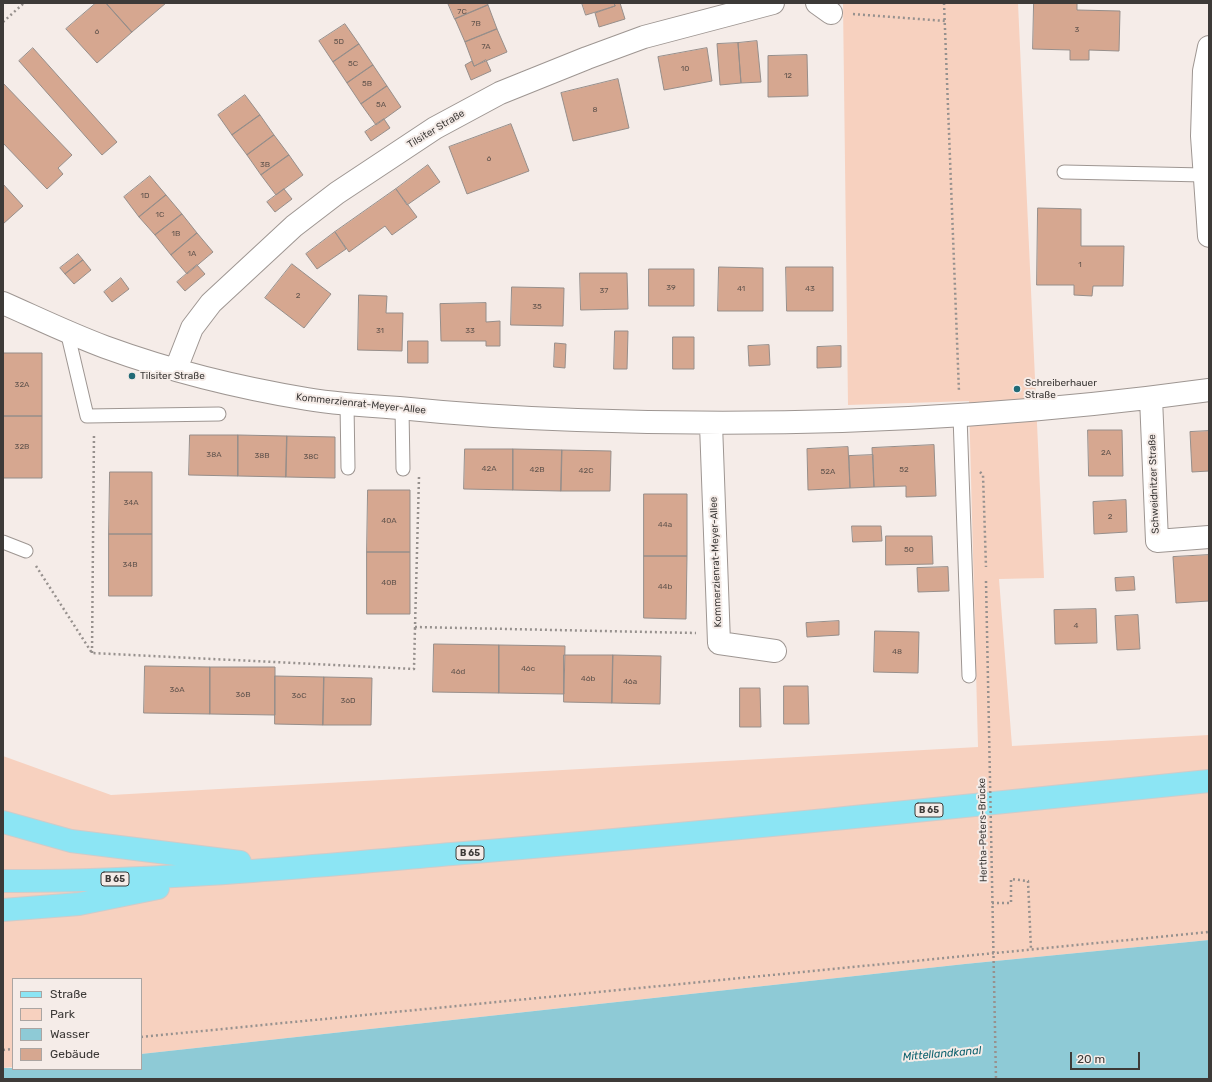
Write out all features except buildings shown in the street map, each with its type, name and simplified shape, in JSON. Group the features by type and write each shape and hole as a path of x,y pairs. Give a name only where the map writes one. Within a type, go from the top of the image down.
{"main road":[{"name":"B 65","path":"3,881 114,879 227,874 649,838 1209,781"},
{"path":"3,822 71,842 291,868"},
{"path":"3,910 79,904 227,874"}],"street":[{"name":"Tilsiter Straße","path":"176,368 192,328 210,303 294,226 337,192 435,128 500,93 587,58 652,35 773,3"},
{"path":"1209,47 1204,71 1202,136 1209,236"},
{"name":"Kommerzienrat-Meyer-Allee","path":"3,303 106,347 246,387 306,399 347,404 523,418 711,424 856,422 960,416 1151,398 1209,390"},
{"name":"Schweidnitzer Straße","path":"1151,398 1157,541 1209,537"},
{"name":"Kommerzienrat-Meyer-Allee","path":"711,424 719,644 775,651"}],"lane":[{"path":"1064,172 1204,175"},
{"path":"67,331 87,416 219,414"},
{"path":"347,404 348,468"},
{"path":"402,409 404,469"},
{"path":"960,416 969,676"},
{"path":"3,542 26,551"}],"path":[{"path":"3,22 24,3"},
{"path":"944,3 960,416"},
{"path":"824,8 945,21"},
{"path":"92,653 94,415"},
{"path":"92,653 414,669 420,472"},
{"path":"26,551 92,653"},
{"name":"Hertha-Peters-Brücke","path":"986,581 996,1079"},
{"path":"415,627 719,633"},
{"path":"992,903 1011,903 1011,879 1028,880 1032,949"},
{"path":"142,1037 1209,932"}],"green space":[{"path":"843,3 1018,3 1044,578 999,579 1012,746 1209,735 1209,940 965,964 142,1054 142,978 12,978 12,1067 3,1068 3,756 111,795 978,747 969,401 848,405"}],"water":[{"name":"Mittellandkanal","path":"1209,940 1209,1079 3,1079 3,1068 12,1068 12,1070 142,1070 142,1054 965,964"}],"place":[{"name":"Tilsiter Straße","path":"132,376"},
{"name":"Schreiberhauer Straße","path":"1017,389"}]}
